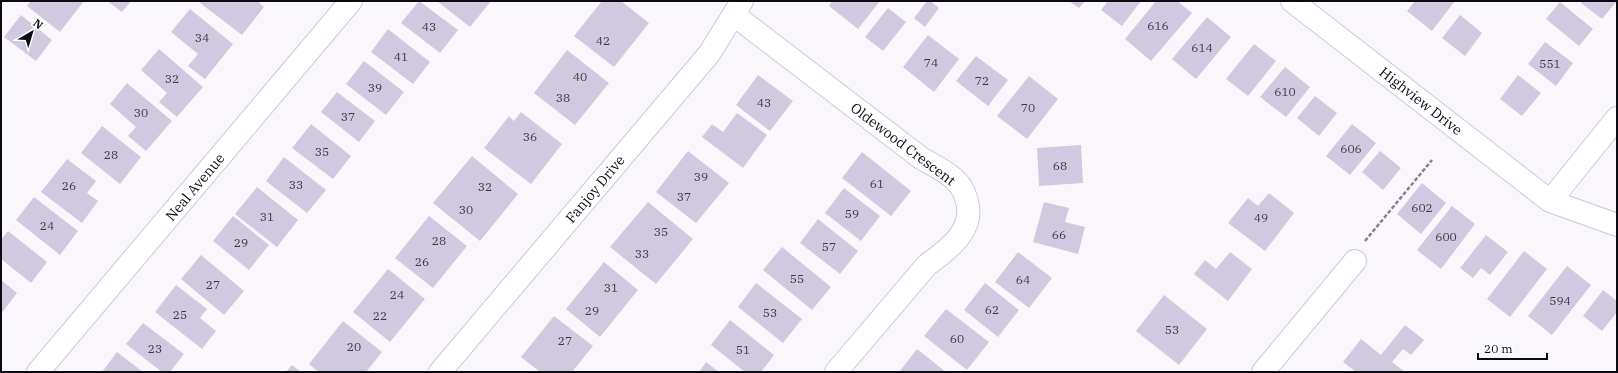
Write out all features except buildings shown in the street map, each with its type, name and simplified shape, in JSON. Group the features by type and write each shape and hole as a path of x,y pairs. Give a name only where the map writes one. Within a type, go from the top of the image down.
{"street":[{"name":"Neal Avenue","path":"38,372 351,1"},
{"name":"Highview Drive","path":"1292,1 1550,201 1617,225"},
{"name":"Fanjoy Drive","path":"440,372 683,86 709,54 738,8"},
{"name":"Oldewood Crescent","path":"738,8 921,158 953,178 964,191 969,207 968,221 961,234 945,252 927,265 836,372"},
{"path":"1550,201 1617,118"},
{"path":"1263,372 1360,251"}],"path":[{"path":"1360,251 1432,160"}]}
